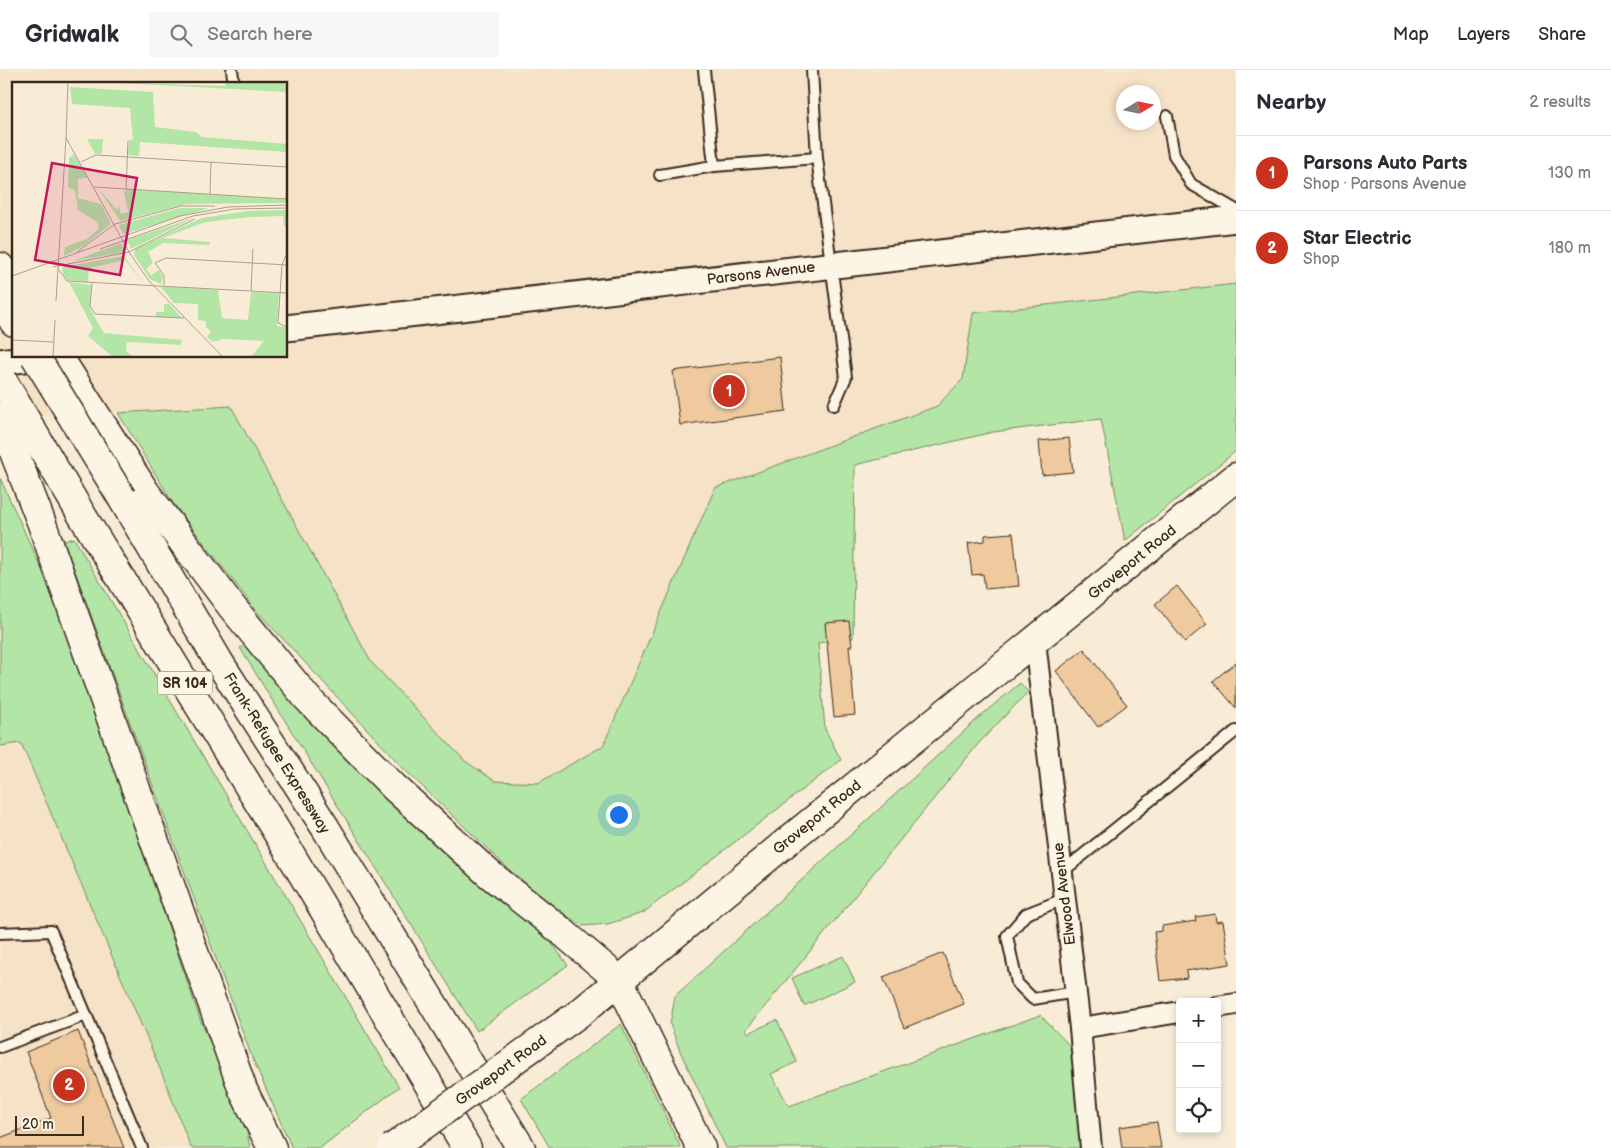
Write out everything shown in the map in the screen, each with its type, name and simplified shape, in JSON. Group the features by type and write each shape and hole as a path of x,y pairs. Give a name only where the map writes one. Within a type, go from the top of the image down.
{"main road":[{"path":"0,267 12,286"},
{"path":"0,299 12,319"},
{"name":"Frank-Refugee Expressway","path":"36,358 134,495 219,662 324,827 521,1148"},
{"path":"59,358 134,495 307,698 394,787 488,873 619,980 701,1148"},
{"name":"SR 104","path":"0,376 80,512 291,855 467,1148"},
{"path":"0,416 42,524 243,1090 272,1148"},
{"name":"Groveport Road","path":"392,1148 581,1012 1236,477"}],"street":[{"name":"Parsons Avenue","path":"288,328 1236,219"},
{"path":"0,362 32,358"},
{"name":"Elwood Avenue","path":"1035,641 1080,1028 1091,1148"},
{"path":"1221,1006 1236,1004"},
{"path":"1080,1028 1176,1013"}],"lane":[{"path":"704,70 714,166"},
{"path":"812,70 817,158 846,377 834,405"},
{"path":"1167,116 1174,154 1191,184 1236,210"},
{"path":"660,175 714,166 817,158"},
{"path":"1061,872 1236,731"},
{"path":"1064,899 1026,914 1007,936 1016,983 1033,999 1076,992"},
{"path":"0,933 52,930 142,1148"},
{"path":"0,1047 86,1015"}],"shaded area":[{"path":"0,70 1236,70 1236,284 974,313 963,379 937,406 715,488 603,746 538,783 495,781 465,761 371,662 230,406 0,419"},
{"path":"21,743 161,1071 191,1148 0,1148 0,746"}],"green space":[{"path":"1236,284 1236,451 1125,541 1101,419 993,432 855,465 853,638 818,643 825,729 841,760 643,913 608,924 583,926 542,901 405,770 256,610 173,503 118,413 231,406 371,662 465,761 495,781 538,783 603,746 715,488 937,406 963,379 973,313"},
{"path":"0,478 59,607 200,1019 245,1120 250,1148 191,1148 161,1071 21,743 0,746"},
{"path":"74,538 399,1087 320,1148 292,1148 251,1055 64,541"},
{"path":"249,643 419,826 550,941 568,965 477,1031 240,648"},
{"path":"1020,683 1028,692 979,743 746,1030 748,1033 777,1020 797,1062 771,1074 789,1106 1040,1015 1072,1048 1083,1148 726,1148 680,1051 670,1024 675,996 984,713"},
{"path":"843,956 855,982 804,1006 792,978"},
{"path":"621,1024 681,1148 550,1148 521,1099"}],"building":[{"path":"780,357 786,411 680,425 673,371"},
{"path":"1069,438 1073,472 1042,475 1039,441"},
{"path":"1013,533 1019,586 985,589 983,574 972,575 968,543 985,541 985,535"},
{"path":"1177,586 1207,624 1185,642 1155,604"},
{"path":"849,621 852,646 849,646 855,715 834,717 825,623"},
{"path":"1084,649 1127,705 1098,727 1056,671"},
{"path":"1236,662 1236,708 1213,681"},
{"path":"1215,914 1216,922 1223,921 1230,964 1186,971 1187,978 1160,981 1154,932 1162,931 1162,926 1196,921 1195,917"},
{"path":"943,953 964,1004 904,1028 883,977"},
{"path":"78,1031 124,1148 0,1148 0,1138 51,1118 26,1052"},
{"path":"1157,1122 1161,1148 1122,1148 1119,1127"}],"place":[{"name":"Parsons Auto Parts","path":"729,391"},
{"name":"Star Electric","path":"69,1085"}]}
